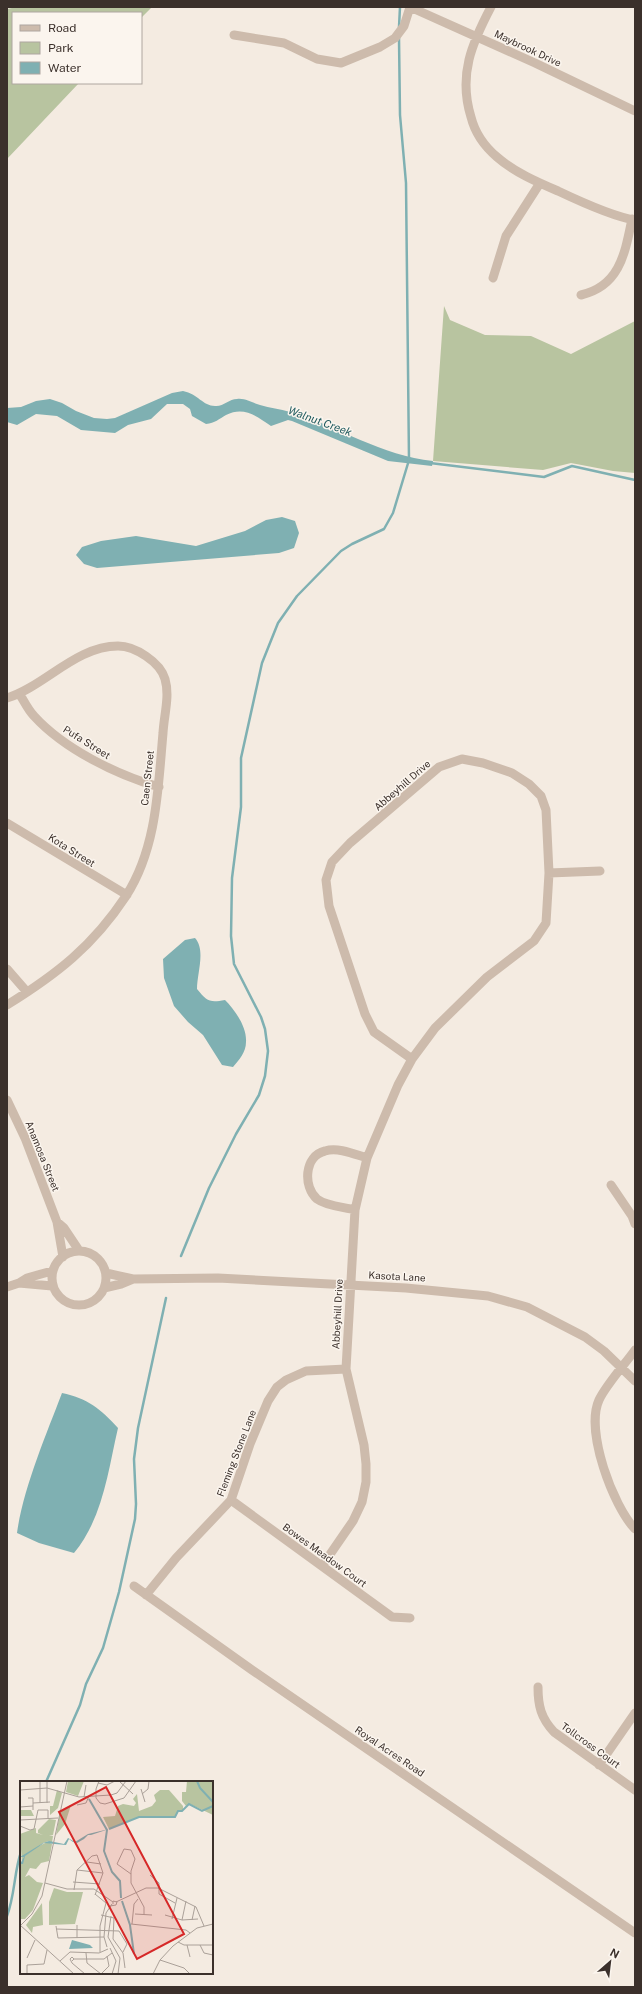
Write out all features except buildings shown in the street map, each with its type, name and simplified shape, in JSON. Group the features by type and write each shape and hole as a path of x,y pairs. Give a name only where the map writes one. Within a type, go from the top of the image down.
{"street":[{"path":"234,35 284,43 317,59 341,63 380,47 395,38 404,26 410,7"},
{"name":"Maybrook Drive","path":"410,7 476,36 635,111"},
{"path":"491,7 476,36 468,61 465,84 466,103 473,125 480,140 497,158 540,183 578,200 633,220 624,254 614,275 592,293 581,295"},
{"path":"493,278 506,236 540,183"},
{"name":"Caen Street","path":"7,698 19,693 83,655 101,648 118,646 131,648 145,656 158,667 165,678 167,698 159,787 146,852 127,895 95,937 73,960 7,1005"},
{"name":"Pufa Street","path":"19,693 33,716 49,731 112,771 159,787"},
{"name":"Abbeyhill Drive","path":"322,1566 353,1521 362,1502 366,1482 364,1445 346,1369 355,1210 367,1158 384,1113 412,1060 435,1028 487,977 534,941 546,923 549,873 546,810 541,796 529,784 512,773 483,763 462,759 439,767 350,842 332,862 326,880 329,906 365,1014 374,1032 412,1060"},
{"name":"Kota Street","path":"7,823 127,895"},
{"path":"549,873 600,871"},
{"path":"7,969 27,992"},
{"name":"Anamosa Street","path":"7,1100 25,1138 57,1222 63,1256"},
{"path":"355,1210 318,1200 310,1190 307,1179 309,1167 316,1157 324,1151 337,1150 367,1158"},
{"path":"611,1185 632,1216 635,1224"},
{"name":"Anamosa Street","path":"57,1222 64,1228 78,1250"},
{"path":"72,1250 78,1250 93,1255 101,1262 106,1273 104,1288 96,1299 90,1303 82,1305 74,1304 60,1298 52,1286 52,1272 63,1256 72,1250"},
{"path":"7,1287 19,1283 27,1278 52,1272"},
{"name":"Kasota Lane","path":"106,1273 133,1279 218,1278 449,1291 488,1296 527,1307 585,1337 622,1367 635,1381"},
{"name":"Kasota Lane","path":"104,1288 121,1284 133,1279"},
{"path":"19,1283 52,1286"},
{"path":"635,1350 599,1400 594,1417 596,1435 617,1503 627,1520 635,1529"},
{"name":"Fleming Stone Lane","path":"146,1595 176,1558 231,1500 250,1444 268,1402 277,1388 286,1380 306,1372 346,1369"},
{"name":"Bowes Meadow Court","path":"231,1500 392,1618 410,1618"},
{"name":"Royal Acres Road","path":"134,1586 252,1670 635,1933"},
{"name":"Tollcross Court","path":"538,1687 538,1703 546,1724 554,1732 635,1790"},
{"path":"599,1765 635,1713"}],"green space":[{"path":"17,7 152,7 142,17 142,12 12,12 12,84 78,84 7,159 7,9"},
{"path":"444,306 450,320 485,335 531,336 571,354 635,321 635,473 613,471 571,463 543,470 433,461"}],"water":[{"path":"183,391 211,405 218,406 234,399 240,399 290,412 378,447 414,458 433,461 432,466 388,461 288,420 271,426 250,413 232,412 214,422 206,424 192,416 190,409 183,404 167,404 151,419 128,425 115,433 81,430 57,416 36,414 17,425 7,422 7,408 21,407 36,401 50,399 94,418 107,419 115,418 172,393"},
{"path":"282,517 295,521 299,533 294,548 279,553 97,568 84,564 76,555 82,547 101,541 136,536 196,546 245,531 266,520"},
{"path":"195,938 200,949 197,989 206,999 212,1001 225,1000 233,1009 245,1031 245,1049 240,1059 233,1067 222,1065 203,1035 188,1022 174,1006 164,978 163,959 185,940"},
{"path":"62,1393 79,1398 93,1405 106,1415 118,1428 103,1494 98,1509 92,1525 74,1553 39,1543 17,1533 24,1498 42,1444"}],"waterway":[{"path":"399,27 400,7"},
{"path":"181,1256 209,1188 236,1134 259,1095 265,1076 268,1051 265,1029 261,1017 234,964 231,936 232,878 241,807 241,758 262,663 278,623 297,596 341,551 352,544 384,529 393,513 409,460 406,183 400,115 399,38"},
{"name":"Walnut Creek","path":"430,463 544,477 572,466 635,480"},
{"path":"46,1781 80,1705 86,1684 103,1648 119,1592 135,1519 136,1504 134,1459 138,1428 166,1298"},
{"path":"7,1916 12,1900 20,1856"}]}
